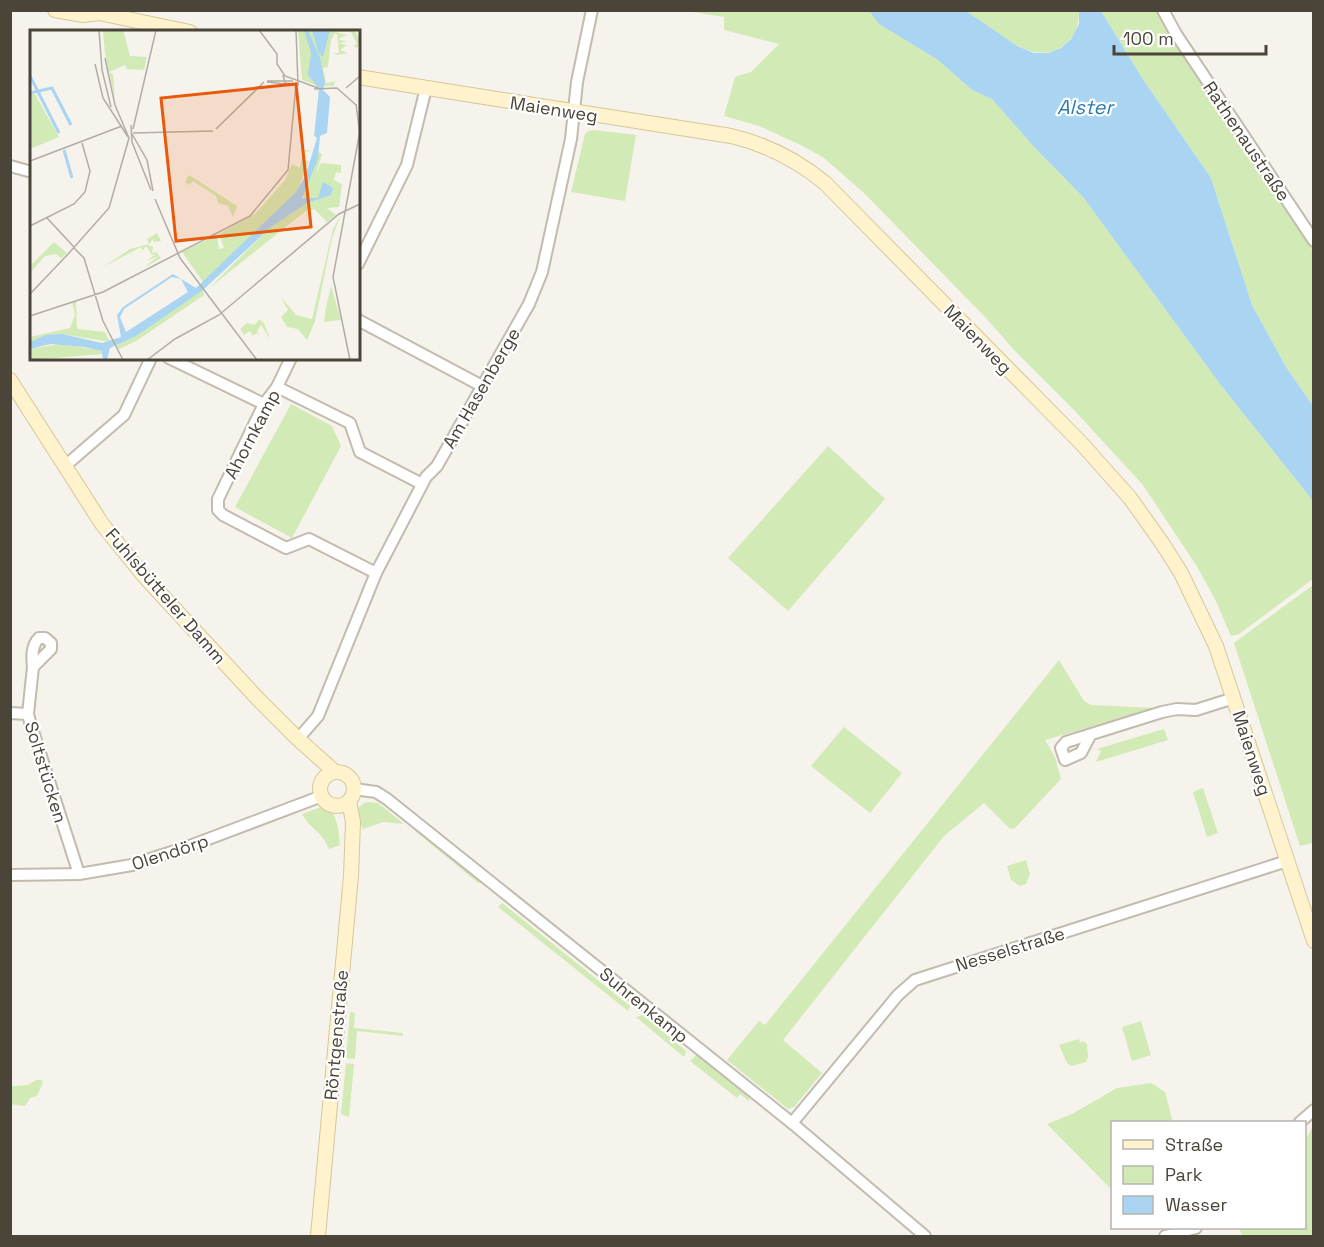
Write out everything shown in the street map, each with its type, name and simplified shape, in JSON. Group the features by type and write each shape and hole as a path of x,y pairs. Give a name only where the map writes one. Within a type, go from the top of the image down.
{"street":[{"path":"54,10 83,15 97,12 181,30"},
{"name":"Am Hasenberge","path":"298,739 318,716 376,573 422,484 437,466 529,304 542,272 571,140 577,82 592,10"},
{"name":"Rathenaustraße","path":"1163,10 1193,61 1314,241"},
{"name":"Maienweg","path":"360,77 744,139 779,154 825,183 1082,444 1130,498 1181,573 1216,646 1314,941"},
{"path":"360,260 407,165 426,88"},
{"path":"10,166 30,171"},
{"path":"360,321 482,386"},
{"path":"65,466 124,415 150,360"},
{"path":"173,360 264,404"},
{"name":"Ahornkamp","path":"290,360 277,387 264,404 218,499 218,510 223,515 286,548 309,539 376,573"},
{"name":"Fuhlsbütteler Damm","path":"10,380 102,524 144,576 298,739 335,772"},
{"path":"277,387 350,423 360,452 422,484"},
{"name":"Soltstücken","path":"33,667 28,714 79,874"},
{"path":"1091,734 1162,712 1177,709 1196,710 1234,698"},
{"path":"10,713 28,714"},
{"name":"Fuhlsbütteler Damm","path":"298,739 323,781"},
{"path":"326,800 340,806 352,795 351,780 347,775 335,772 329,774 320,790 326,800 338,812 351,834"},
{"name":"Suhrenkamp","path":"352,795 376,792 387,800 792,1123 925,1236"},
{"name":"Röntgenstraße","path":"318,1236 351,876 352,795"},
{"name":"Olendörp","path":"10,875 79,874 104,871 146,861 326,800"},
{"name":"Nesselstraße","path":"792,1123 898,995 915,980 1287,861"},
{"path":"1301,1121 1314,1110"},
{"path":"1165,1236 1189,1229"}],"green space":[{"path":"686,11 869,11 879,24 938,60 972,90 992,99 1035,148 1083,197 1220,384 1313,501 1313,579 1239,634 1231,636 1215,599 1196,565 1143,485 986,318 865,194 824,158 759,126 724,116 735,77 751,72 779,44 724,30 724,17"},
{"path":"966,11 1079,11 1076,29 1069,41 1053,51 1040,53 1014,44"},
{"path":"1101,11 1158,11 1171,38 1313,251 1313,406 1286,367 1252,305 1211,178 1142,78"},
{"path":"594,130 636,135 625,201 571,192 585,134"},
{"path":"291,404 332,426 341,446 292,538 235,507"},
{"path":"828,446 885,499 788,611 728,558"},
{"path":"1313,585 1313,843 1300,846 1234,643"},
{"path":"1059,660 1084,701 1091,705 1156,708 1045,740 1055,757 1061,779 1015,828 1010,829 984,803 944,836 783,1040 822,1073 794,1107 788,1109 727,1060 759,1021 765,1025"},
{"path":"844,727 902,773 870,813 811,766"},
{"path":"1164,729 1168,740 1096,762 1101,751 1097,749"},
{"path":"1203,788 1218,833 1207,837 1193,792"},
{"path":"369,802 378,803 404,824 383,822 363,829 358,819 357,809"},
{"path":"321,807 333,812 338,827 340,845 329,849 323,838 302,814"},
{"path":"416,829 483,883 478,883 414,830"},
{"path":"1026,860 1030,874 1026,884 1020,886 1011,880 1007,866"},
{"path":"502,903 630,1006 628,1011 498,907"},
{"path":"350,1012 355,1013 354,1028 403,1033 403,1036 357,1031 355,1059 346,1058"},
{"path":"643,1015 686,1051 684,1057 636,1017"},
{"path":"1141,1021 1151,1055 1132,1061 1122,1027"},
{"path":"1079,1039 1080,1043 1083,1041 1087,1044 1088,1057 1086,1062 1072,1066 1067,1063 1059,1045"},
{"path":"697,1054 750,1095 749,1101 740,1094 737,1098 690,1061"},
{"path":"346,1063 354,1064 349,1117 341,1114"},
{"path":"36,1080 43,1082 37,1096 30,1098 25,1106 11,1104 12,1086 28,1085"},
{"path":"1151,1083 1165,1092 1173,1121 1111,1121 1111,1189 1047,1124 1072,1114 1117,1088"},
{"path":"1313,1126 1313,1236 1242,1236 1239,1229 1306,1229 1306,1139"}],"water":[{"name":"Alster","path":"869,11 966,11 1017,46 1034,53 1048,53 1061,48 1071,39 1079,24 1079,11 1101,11 1142,78 1211,178 1252,305 1286,367 1313,406 1313,501 1220,384 1083,197 1035,148 992,99 972,90 938,60 879,24"}]}
